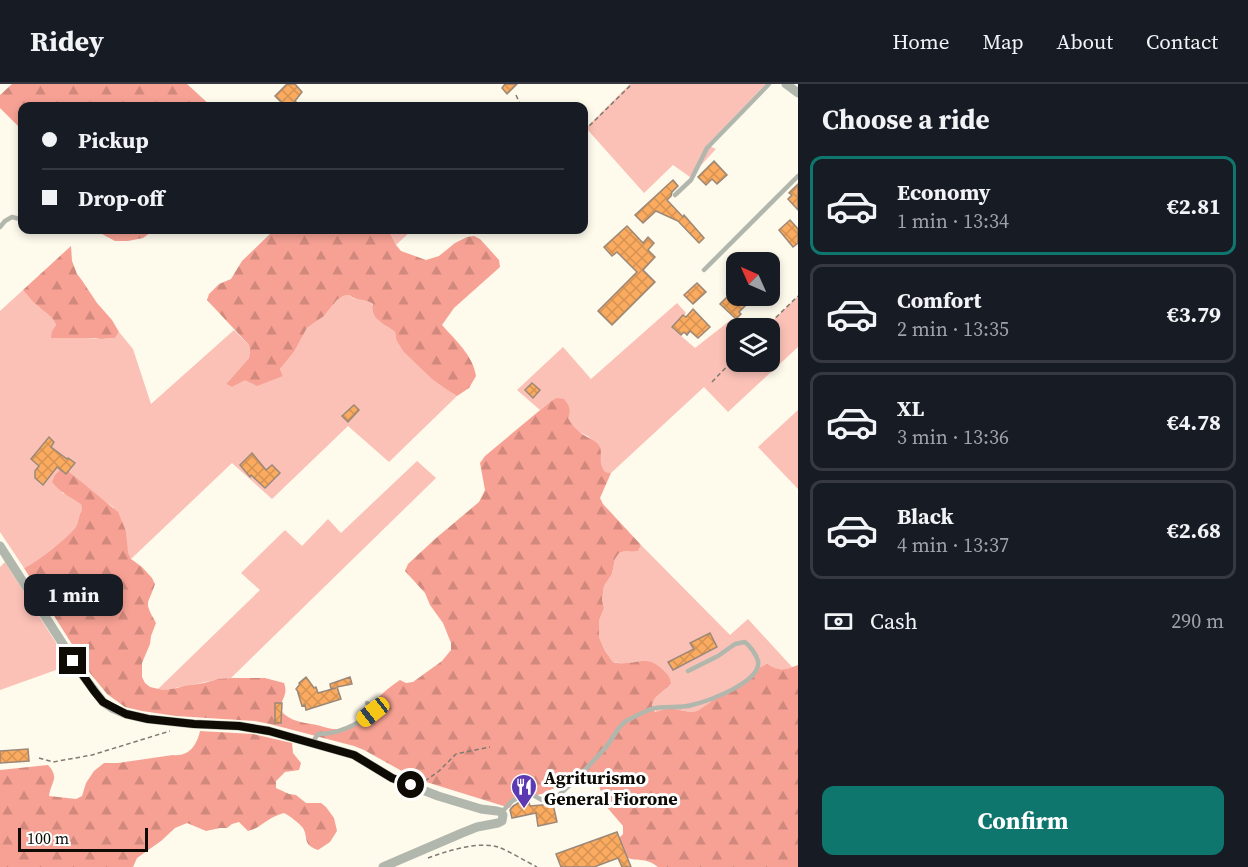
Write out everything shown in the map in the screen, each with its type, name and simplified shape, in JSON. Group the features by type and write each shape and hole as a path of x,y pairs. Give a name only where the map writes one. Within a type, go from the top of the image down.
{"street":[{"path":"786,84 798,93"},
{"path":"0,546 3,559 84,677 103,702 112,708 148,719 255,729 312,743 354,755 392,778 418,788 470,806 501,812 503,818 498,823 477,827 383,867"}],"lane":[{"path":"675,195 691,180 707,148 769,84"},
{"path":"704,270 798,176"},
{"path":"0,227 12,217 18,218"},
{"path":"554,799 568,788 602,752 624,723 650,710 692,705 721,695 751,678 758,666 758,661 750,646 745,642 735,644 718,656 688,671"},
{"path":"312,743 318,734 346,729 364,719 373,712 373,707 367,703"},
{"path":"501,812 515,799 531,794 542,800 561,800"}],"path":[{"path":"588,127 632,84"},
{"path":"516,95 519,102"},
{"path":"775,318 798,296"},
{"path":"712,382 726,367"},
{"path":"39,758 53,762 92,754 173,730"},
{"path":"418,788 456,754 490,747"},
{"path":"429,858 444,852 471,847 497,847 537,867"}],"shaded area":[{"path":"630,84 766,84 707,145 716,149 690,177 673,165 644,193 588,130 588,126"},
{"path":"390,234 408,234 396,245"},
{"path":"23,290 52,319 56,325 52,331 58,338 115,338 119,332 133,349 151,404 234,330 249,345 249,358 226,384 232,387 244,379 283,376 280,369 294,352 307,328 324,316 337,300 349,295 370,302 379,321 395,332 396,339 433,380 457,396 389,462 348,426 272,499 232,463 131,559 127,553 126,531 113,507 67,470 62,493 81,503 82,510 76,526 51,550 24,568 0,532 0,311"},
{"path":"798,296 798,347 780,364 780,318 775,318"},
{"path":"677,303 686,313 673,329 695,348 726,324 726,372 771,372 728,412 704,387 611,473 604,472 600,463 601,453 589,437 576,430 551,401 540,410 517,390 563,347 591,379"},
{"path":"798,410 798,489 758,447"},
{"path":"417,461 436,478 231,678 157,690 260,590 241,573 285,530 302,546 328,519 341,533"},
{"path":"641,545 730,635 748,619 792,667 782,670 773,668 739,687 719,694 697,711 670,708 656,712 652,705 655,698 671,684 634,662 627,664 613,662 599,637 599,621 604,608 602,600 604,586 612,574 615,559 618,553 638,551"},
{"path":"5,562 70,665 0,690 0,567"}],"green space":[{"path":"12,84 187,84 207,102 18,102 18,126 0,108 0,95"},
{"path":"102,234 148,234 143,238 115,241"},
{"path":"270,234 390,234 401,251 426,260 439,256 467,237 474,236 480,239 499,260 500,267 454,308 442,325 463,348 476,376 469,388 457,396 433,380 403,351 395,332 376,318 373,304 349,295 337,300 324,316 307,328 294,352 280,369 283,376 257,386 245,380 232,387 226,384 249,358 249,345 207,300 209,294 219,284 231,279 242,261"},
{"path":"71,246 72,261 77,274 112,320 119,332 115,338 51,338 56,325 50,316 23,290"},
{"path":"557,398 564,399 568,404 570,410 568,418 573,426 600,447 602,468 605,472 611,473 600,498 641,545 638,551 621,552 615,559 612,574 604,586 602,600 604,608 599,621 599,637 613,662 651,662 668,675 671,684 655,698 652,705 655,712 670,708 697,711 720,694 739,687 767,664 782,669 798,665 798,867 658,867 649,862 628,858 612,845 623,834 623,826 606,806 598,783 590,778 568,787 552,789 514,801 510,808 423,781 354,746 255,721 176,716 125,707 107,694 90,673 24,568 51,550 76,526 82,510 81,504 62,492 52,482 60,470 67,470 118,512 126,531 128,553 131,559 142,567 155,584 148,603 156,623 142,663 142,677 145,683 150,687 163,690 218,679 265,678 284,683 285,693 279,708 289,717 328,728 343,728 361,718 372,704 393,685 400,680 406,683 413,682 442,661 451,650 451,643 443,623 430,605 425,593 405,571 408,564 479,502 485,490 480,463 485,456"},
{"path":"200,731 253,734 292,743 293,753 301,763 299,770 285,772 276,781 276,788 296,795 306,803 321,803 326,807 334,818 337,831 330,842 318,850 313,848 308,843 303,828 284,813 248,831 239,822 227,828 206,831 187,823 175,828 137,858 133,867 0,867 0,770 48,765 54,773 49,796 76,799 82,796 86,783 94,771 104,763 184,754 197,741"}],"building":[{"path":"287,84 295,84 302,92 296,102 281,102 275,96"},
{"path":"505,84 517,84 507,94 502,88"},
{"path":"714,161 727,175 717,184 712,179 706,185 698,177"},
{"path":"673,180 678,186 667,200 704,238 699,243 678,221 656,211 643,223 635,215"},
{"path":"798,184 798,210 788,199 792,195 789,193"},
{"path":"790,220 798,229 798,243 793,247 779,230"},
{"path":"627,226 643,243 648,237 654,243 648,250 655,257 643,270 655,282 612,325 598,311 637,272 617,252 612,256 604,247"},
{"path":"697,283 706,292 693,304 684,295"},
{"path":"726,298 726,306 745,306 739,312 741,314 735,318 720,304"},
{"path":"693,309 710,327 698,338 690,331 687,335 684,332 681,335 672,327 683,315 686,317"},
{"path":"532,383 540,390 533,398 525,390"},
{"path":"354,405 359,410 348,422 342,416"},
{"path":"49,437 54,442 51,447 75,463 66,474 57,467 43,485 35,478 35,471 39,466 31,459"},
{"path":"252,453 266,470 272,465 280,473 265,488 251,475 250,477 240,465"},
{"path":"710,633 717,647 673,670 668,662 694,649 690,643"},
{"path":"306,677 314,688 316,687 318,693 336,688 331,689 330,684 350,677 352,684 337,687 341,699 306,710 305,705 302,706 296,689"},
{"path":"275,703 282,703 281,723 275,723"},
{"path":"28,749 29,761 0,763 0,751"},
{"path":"528,799 530,806 553,804 557,822 538,826 536,813 512,818 510,810 513,806"},
{"path":"617,832 631,867 622,867 618,858 594,867 561,867 556,854"}],"place":[{"name":"Agriturismo General Fiorone","path":"524,810"}],"route":[{"path":"73,661 103,702 126,714 148,719 239,726 269,731 354,755 392,778 411,785"}]}
